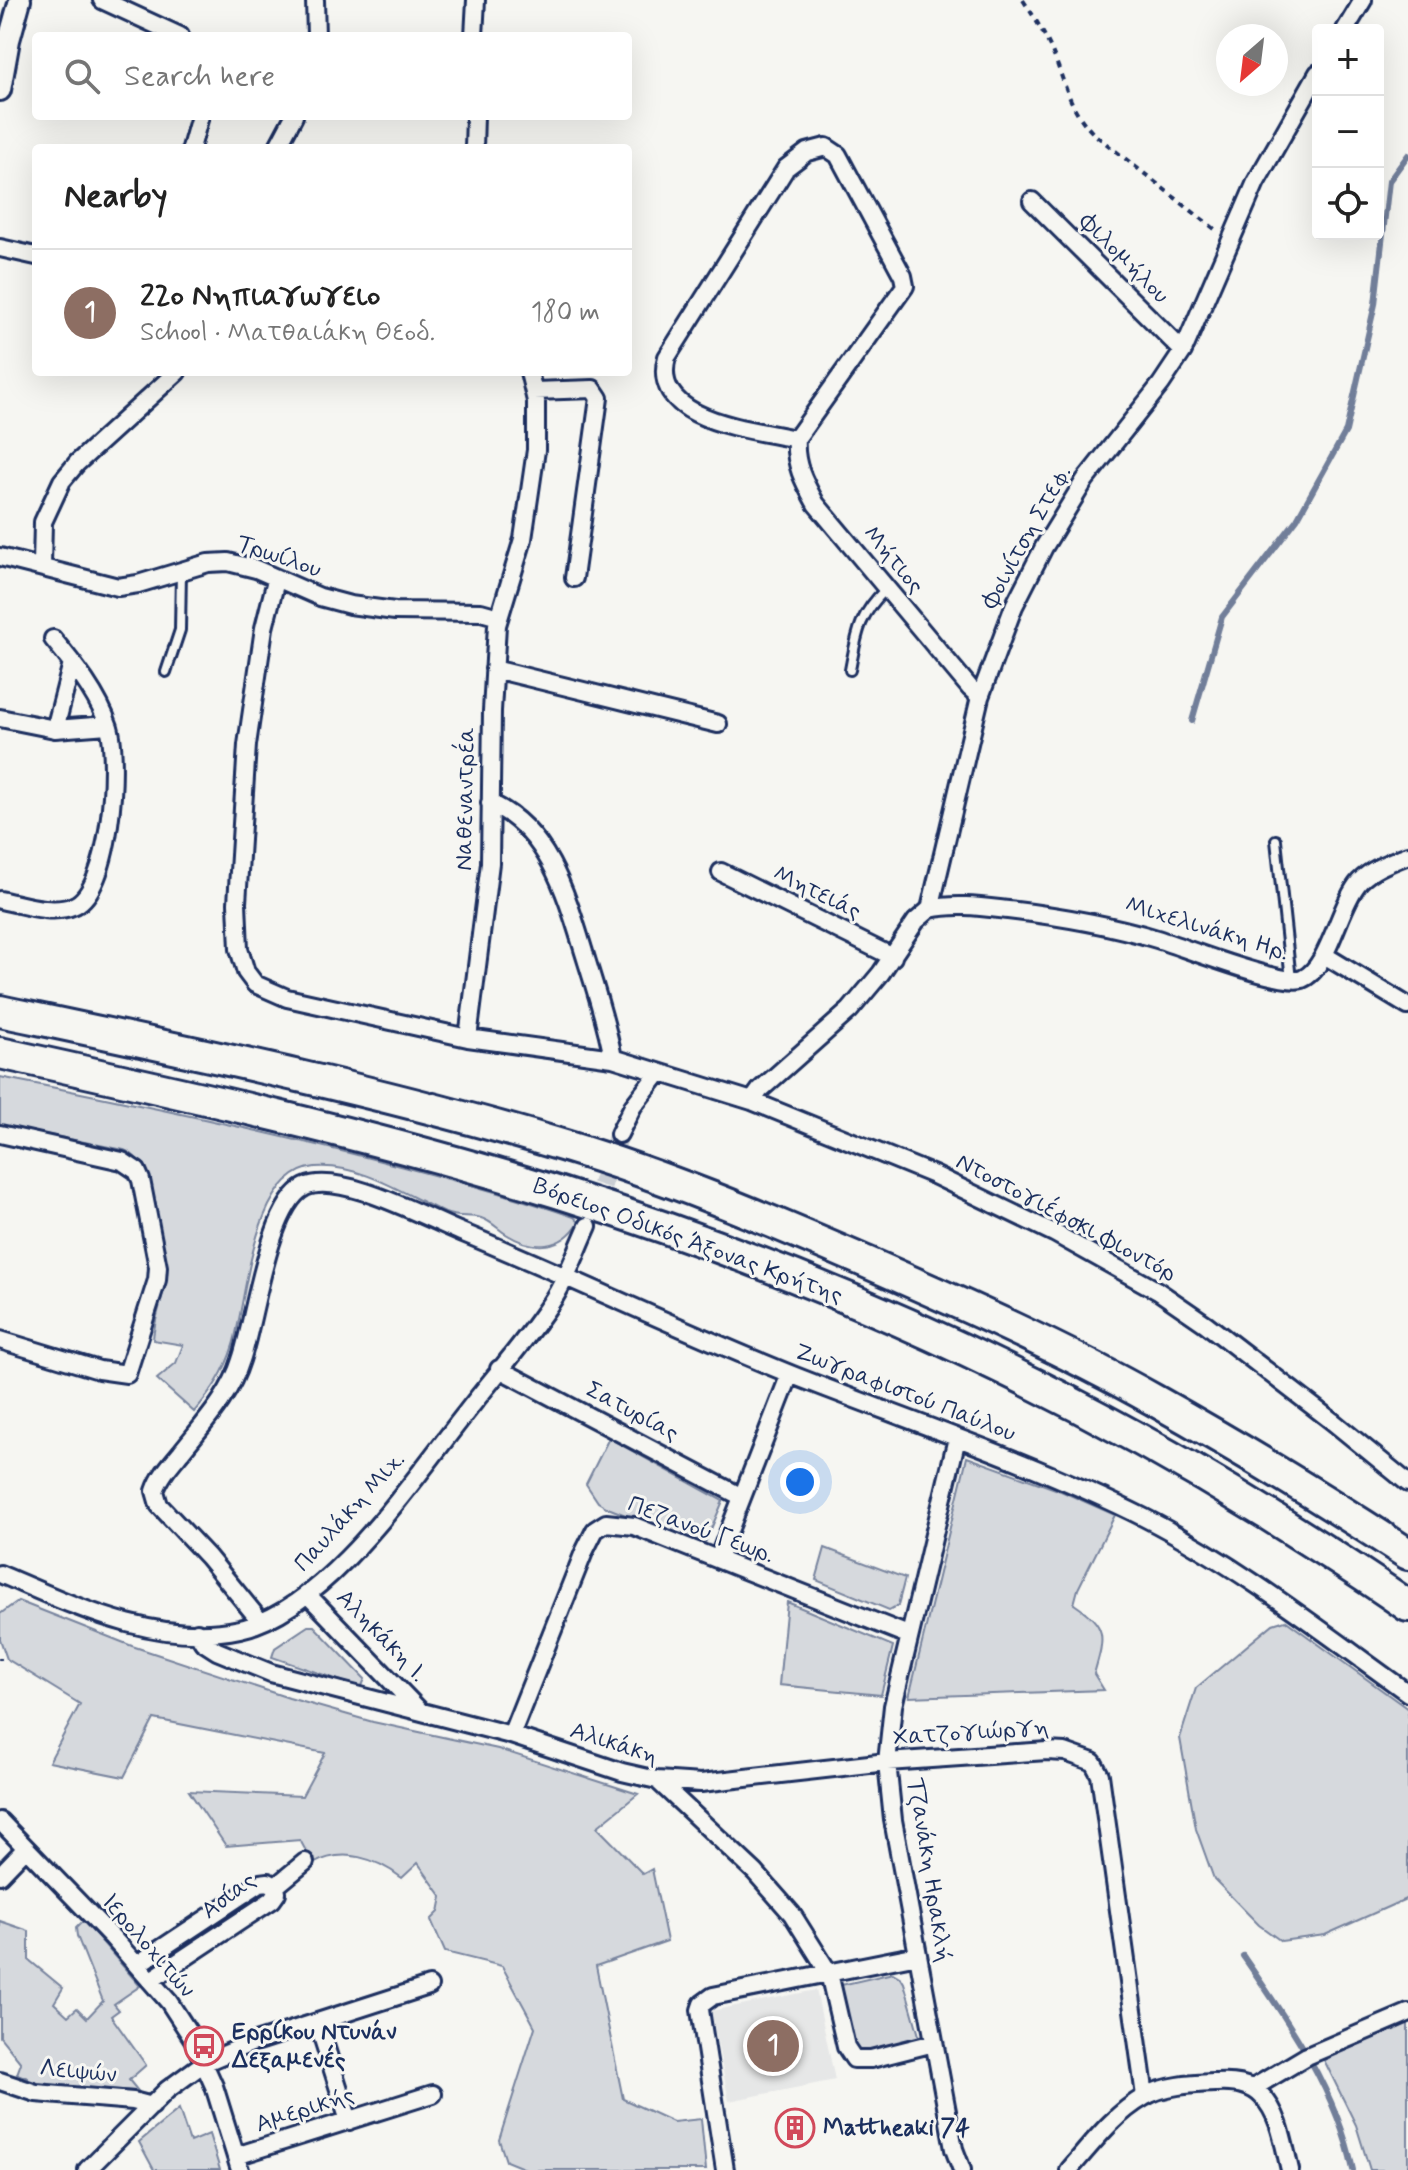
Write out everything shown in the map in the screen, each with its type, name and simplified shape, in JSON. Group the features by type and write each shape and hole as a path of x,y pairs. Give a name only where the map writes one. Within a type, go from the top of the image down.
{"highway":[{"name":"Βόρειος Οδικός Άξονας Κρήτης","path":"0,1011 434,1109 568,1147 751,1213 995,1319 1113,1378 1296,1483 1408,1554"},
{"name":"Βόρειος Οδικός Άξονας Κρήτης","path":"0,1053 254,1109 420,1151 558,1192 735,1253 900,1322 1093,1414 1203,1475 1408,1606"}],"street":[{"path":"0,90 6,22 20,0"},
{"path":"102,0 171,32"},
{"path":"315,0 316,32"},
{"path":"474,32 476,0"},
{"path":"1349,24 1363,0"},
{"name":"Φοινίτση Στεφ.","path":"752,1101 767,1083 836,1024 864,995 893,957 912,925 930,909 980,697 1014,606 1063,514 1098,461 1161,384 1183,351 1268,158 1312,83"},
{"path":"192,144 199,120"},
{"path":"279,144 292,120"},
{"path":"474,144 475,120"},
{"path":"826,147 838,155 903,276 905,286 796,439 701,416 681,406 669,389 663,371 667,357 781,174 797,158 826,147"},
{"name":"Φιλομήλου","path":"1032,201 1183,351"},
{"path":"0,248 32,255"},
{"path":"42,566 43,522 62,481 77,463 173,376"},
{"name":"Ναθεναντρέα","path":"468,1038 490,863 494,669 499,617 518,562 536,450 534,391 530,376"},
{"path":"534,391 593,389 599,398 574,578"},
{"name":"Μήτιος","path":"796,439 798,469 816,504 980,697"},
{"name":"Τρωίλου","path":"0,557 118,587 208,563 228,562 256,569 320,597 350,605 395,611 481,612 499,617"},
{"path":"276,580 264,628 247,745 237,916 239,949 246,972 255,984 287,998 468,1038 613,1058 658,1074 633,1106 619,1134"},
{"path":"0,900 65,909 82,902 92,890 103,853 115,775 108,725 72,663 53,639"},
{"path":"55,729 72,663"},
{"path":"494,669 718,724"},
{"path":"0,718 55,729 108,725"},
{"path":"490,803 515,819 538,844 556,873 567,897 600,1001 613,1058"},
{"name":"Μιχελινάκη Ηρ.","path":"930,909 960,906 1068,917 1160,940 1291,980 1307,976 1324,955 1342,910 1362,879 1408,855"},
{"name":"Μητειάς","path":"721,872 893,957"},
{"path":"1324,955 1408,1006"},
{"name":"Ντοστογιέφσκι Φιοντόρ","path":"658,1074 752,1101 934,1175 1054,1233 1158,1291 1206,1324 1408,1483"},
{"path":"0,1340 99,1370 127,1374 157,1280 158,1267 141,1180 131,1165 1,1139"},
{"name":"Ζωγραφιστού Παύλου","path":"261,1622 208,1557 159,1505 155,1491 166,1470 228,1391 249,1336 280,1214 296,1192 313,1184 332,1183 363,1192 790,1374 1109,1501 1160,1526 1223,1563 1408,1693"},
{"name":"Παυλάκη Μιχ.","path":"0,1574 117,1620 156,1628 224,1632 261,1622 288,1608 307,1594 383,1517 546,1309 566,1276 588,1226"},
{"name":"Σατυρίας","path":"499,1369 742,1497"},
{"path":"718,1559 790,1374"},
{"name":"Τζανάκη Ηρακλή","path":"957,1438 908,1635 893,1706 887,1762 893,1820 954,2149 962,2170"},
{"name":"Πεζανού Γεωρ.","path":"511,1735 584,1552 595,1530 606,1523 634,1526 908,1635"},
{"name":"Αληκάκη Ι.","path":"307,1594 420,1711"},
{"name":"Αλικάκη","path":"197,1632 208,1646 246,1664 315,1686 511,1735 622,1772 657,1780 776,1894 792,1914 829,1973 846,2047 854,2059 871,2059 934,2043"},
{"name":"Χατζογιώργη","path":"657,1780 701,1783 887,1762 1047,1751 1065,1752 1093,1762 1100,1775 1145,2096"},
{"name":"Ιερολοχιτών","path":"0,1821 138,1964 179,2018 221,2102 238,2163"},
{"path":"0,1875 26,1848"},
{"path":"276,1886 305,1862"},
{"name":"Ασίας","path":"138,1964 260,1883 268,1882 276,1886 277,1893 272,1900 151,1980"},
{"path":"725,2170 700,2010 702,2004 713,1996 918,1955"},
{"path":"87,2170 173,2085 204,2063 240,2047 429,1986"},
{"path":"1253,2088 1307,2056 1408,2013"},
{"path":"318,2023 349,2121"},
{"name":"Λειψών","path":"0,2081 28,2091 133,2101 152,2106"},
{"path":"1069,2170 1113,2122 1145,2096 1197,2084 1238,2084 1253,2088 1263,2097 1273,2112 1290,2170"},
{"name":"Αμερικής","path":"238,2163 349,2121 433,2094"}],"lane":[{"path":"166,672 180,630 181,570"},
{"path":"850,670 859,625 870,604 886,589"},
{"path":"1276,840 1291,980"}],"path":[{"path":"1023,0 1054,55 1079,119 1231,241"}],"shaded area":[{"path":"0,1077 185,1115 369,1158 523,1201 574,1217 579,1222 556,1243 536,1245 516,1240 485,1219 445,1213 382,1182 349,1170 315,1167 294,1175 278,1191 265,1214 248,1270 230,1355 217,1381 194,1412 157,1379 176,1363 183,1345 153,1340 165,1285 166,1263 150,1188 141,1164 124,1150 0,1125"},
{"path":"609,1438 723,1501 705,1543 701,1545 598,1502 586,1484"},
{"path":"967,1457 1061,1491 1115,1515 1078,1589 1074,1604 1093,1619 1101,1633 1094,1674 1104,1690 909,1697"},
{"path":"825,1548 905,1578 898,1605 889,1610 816,1580"},
{"path":"18,1601 132,1646 289,1698 373,1722 498,1749 638,1794 597,1827 643,1874 652,1869 667,1941 596,1966 623,2099 673,2122 701,2119 706,2170 528,2170 506,2161 499,2140 535,2027 502,1966 445,1952 431,1920 439,1912 442,1897 418,1863 402,1878 381,1865 359,1857 336,1856 313,1864 300,1840 226,1846 189,1791 302,1796 325,1753 154,1719 124,1777 49,1762 80,1704 7,1659 0,1639 0,1614"},
{"path":"787,1602 893,1646 881,1695 779,1685"},
{"path":"1285,1620 1408,1709 1408,1898 1325,1935 1281,1941 1259,1925 1214,1879 1196,1829 1180,1738 1196,1688 1273,1624"},
{"path":"308,1626 314,1626 365,1679 362,1686 272,1657 275,1648"},
{"path":"0,1921 29,1931 29,1960 63,1988 54,2003 68,2016 77,2008 87,2018 103,2001 77,1936 76,1928 82,1922 140,1986 114,2004 119,2010 111,2016 146,2065 129,2080 138,2091 28,2084 28,2078 17,2074 21,2063 0,2037"},
{"path":"893,1973 904,1983 920,2039 864,2053 856,2048 837,1986"},
{"path":"816,1990 835,2080 729,2101 711,2011"},
{"path":"1408,2022 1408,2170 1370,2170 1356,2125 1324,2060"},
{"path":"179,2109 190,2142 209,2134 220,2170 154,2170 139,2142"}],"waterway":[{"path":"1192,721 1222,617 1297,519 1346,431 1375,304 1389,181 1408,155"},
{"path":"1243,1956 1293,2031 1323,2085 1346,2141 1353,2170"}],"tunnel":[{"path":"592,1214 619,1134"}],"place":[{"name":"Ερρίκου Ντυνάν Δεξαμενές","path":"204,2046"},
{"name":"22ο Νηπιαγωγειο","path":"773,2046"},
{"name":"Mattheaki 74","path":"795,2128"}]}
